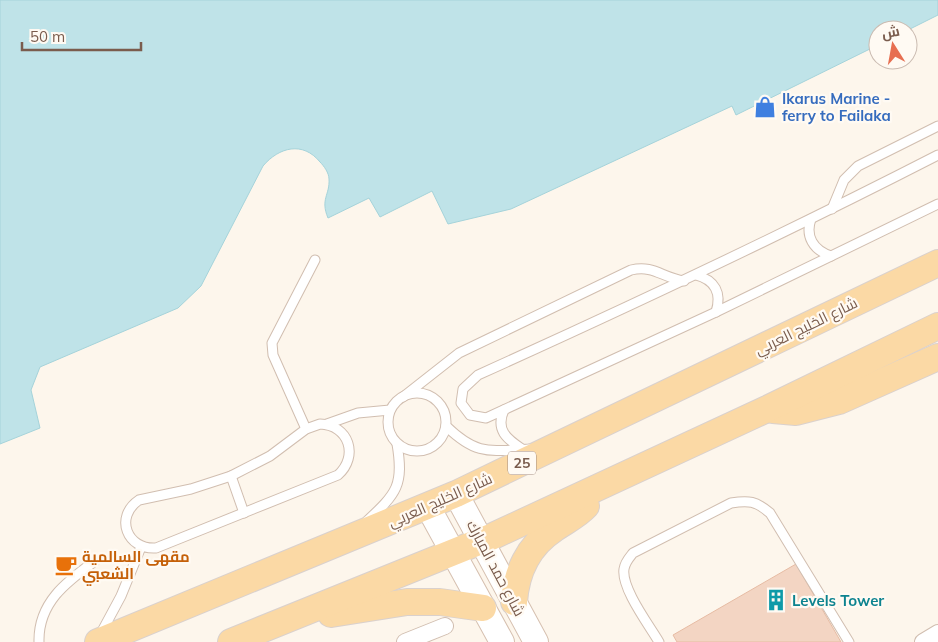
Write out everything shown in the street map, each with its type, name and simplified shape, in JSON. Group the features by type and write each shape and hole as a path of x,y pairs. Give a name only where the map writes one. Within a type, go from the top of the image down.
{"main road":[{"name":"شارع الخليج العربي","path":"97,642 428,507 938,263"},
{"path":"231,642 482,541 767,409 938,326"},
{"path":"767,409 796,412 839,401 938,357"},
{"path":"514,602 517,578 527,556 554,529 582,511 601,487"},
{"name":"شارع حمد المبارك","path":"456,494 536,642"},
{"name":"شارع حمد المبارك","path":"428,507 502,642"},
{"path":"291,617 338,614 407,602 449,602 483,608"}],"street":[{"path":"405,642 445,626"},
{"path":"923,642 938,633"}],"lane":[{"path":"832,209 844,180 858,166 938,126"},
{"path":"938,155 684,281 478,375 463,389 461,403 470,415 486,418 716,312 938,204"},
{"path":"811,219 809,226 810,239 818,250 831,256"},
{"path":"306,429 273,355 272,343 315,260"},
{"path":"344,542 393,495 400,476 397,444 388,428 390,410 403,397 459,352 631,270 646,267 661,275 684,281"},
{"path":"696,275 711,282 716,288 719,296 716,312"},
{"path":"397,444 413,451 431,448 444,435 446,426 442,408 429,396 420,393 403,397"},
{"path":"327,424 340,430 349,442 350,457 343,470 331,478 156,548 141,547 130,538 126,531 126,517 133,504 151,496 192,489 231,476 270,456 306,429 358,413 390,410"},
{"path":"504,410 500,421 503,434 522,449"},
{"path":"446,426 460,440 474,448 485,451 555,447"},
{"path":"231,476 244,513"},
{"path":"659,642 626,584 623,572 625,563 633,553 731,503 747,500 758,502 770,513 849,642"},
{"path":"97,642 121,596 141,547"},
{"path":"39,642 40,626 50,602 67,582 95,561"}],"water":[{"path":"0,0 938,0 938,15 918,25 918,20 868,20 868,50 736,115 732,106 511,209 448,224 432,191 380,217 369,198 328,218 325,202 329,179 322,164 313,155 299,149 291,149 276,154 263,166 201,286 178,308 40,367 31,390 40,428 0,444"}],"building":[{"name":"Levels Tower","path":"796,564 841,642 677,642 673,635"}],"place":[{"name":"Ikarus Marine - ferry to Failaka","path":"765,107"},
{"name":"مقهى السالمية الشعبي","path":"66,565"},
{"name":"Levels Tower","path":"776,600"}]}
